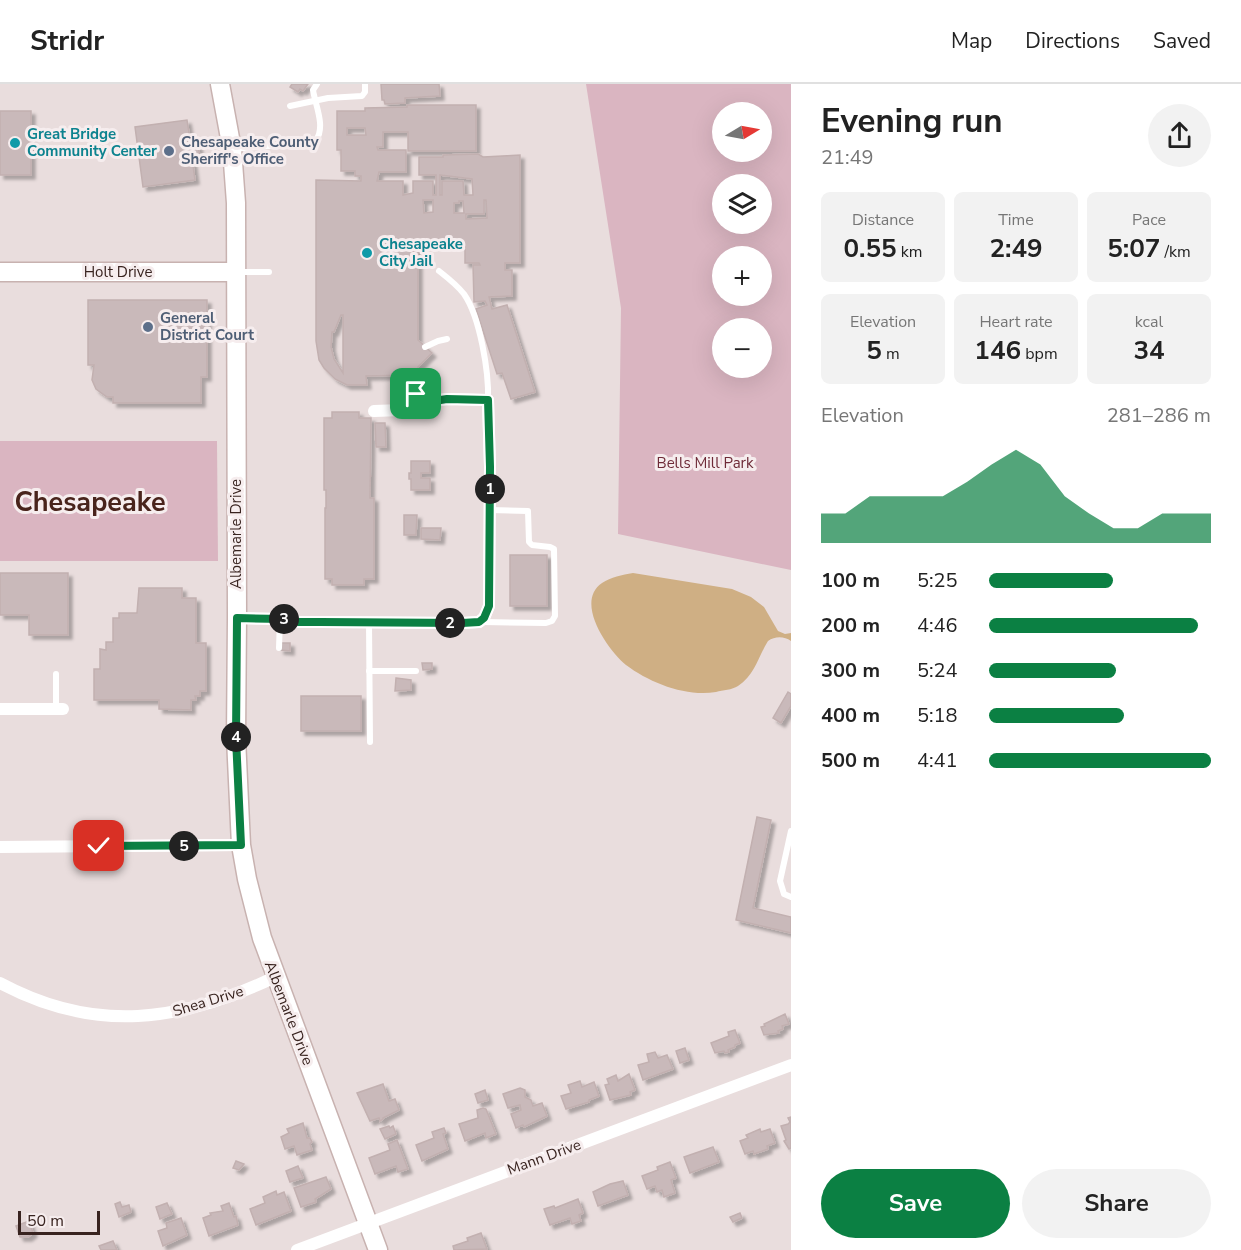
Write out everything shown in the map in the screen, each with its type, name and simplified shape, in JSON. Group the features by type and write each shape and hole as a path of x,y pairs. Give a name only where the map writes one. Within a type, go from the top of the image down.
{"street":[{"name":"Albemarle Drive","path":"220,84 232,150 236,203 236,747 241,845 254,912 275,977 378,1250"},
{"name":"Holt Drive","path":"0,272 236,272"},
{"path":"237,618 369,623 479,622 484,618 489,606 488,400 447,399 421,403 402,410 374,411"},
{"path":"0,709 59,709"},
{"path":"0,847 241,845"},
{"name":"Shea Drive","path":"0,983 46,1004 98,1015 130,1017 155,1016 189,1010 254,987 275,977"},
{"name":"Mann Drive","path":"297,1250 791,1065"}],"lane":[{"path":"232,150 316,140 320,132 313,90 317,84"},
{"path":"290,106 315,100 362,96 365,92 365,84"},
{"path":"236,272 269,272"},
{"path":"439,272 464,294 472,308 485,360 488,400"},
{"path":"425,347 447,339"},
{"path":"410,376 421,403"},
{"path":"479,622 546,623 552,621 555,616 554,549 532,545 528,511 490,510"},
{"path":"279,648 280,619"},
{"path":"369,623 370,742"},
{"path":"369,671 417,671"},
{"path":"56,674 59,709"},
{"path":"791,831 780,881 784,894 791,897"}],"green space":[{"name":"Bells Mill Park","path":"586,84 791,84 791,570 618,534 621,308"},
{"path":"0,441 217,441 218,561 0,561"}],"shaded area":[{"path":"633,573 732,589 751,597 764,607 778,631 785,634 791,633 791,641 780,637 768,641 748,677 733,688 705,693 681,690 657,683 636,672 619,658 603,637 593,613 591,602 594,591 602,583"}],"building":[{"path":"292,84 308,84 303,91 300,89 298,92 290,87"},
{"path":"381,84 439,84 440,96 405,98 405,103 385,104 382,100"},
{"name":"Chesapeake City Jail","path":"407,105 476,105 476,151 408,151 408,132 383,132 383,147 377,147 378,150 406,150 406,172 379,172 377,181 403,181 403,195 413,193 413,181 433,181 433,195 436,195 436,175 419,175 419,157 478,154 483,157 520,155 520,263 505,263 505,270 512,270 512,296 489,297 492,309 507,305 535,392 511,399 502,373 497,374 476,309 487,305 485,301 474,302 473,265 480,265 479,263 465,263 465,243 418,242 418,340 432,353 418,367 419,375 366,376 367,385 347,385 335,379 319,360 316,341 316,180 361,181 361,176 355,176 355,171 341,171 341,150 337,150 337,111 407,107","holes":["347,128 365,128 366,135 347,135","440,175 472,179 473,195 464,195 463,181 442,181 442,195 440,195","423,200 433,200 433,212 424,213","484,200 486,200 487,218 466,219 466,214 484,214","463,201 464,213 454,213 454,203","343,315 343,373 334,359 331,347 332,332"]},
{"name":"Great Bridge Community Center","path":"0,111 31,111 31,175 0,175"},
{"name":"Chesapeake County Sheriff's Office","path":"187,120 191,146 198,145 200,157 192,158 195,180 143,187 135,127"},
{"name":"General District Court","path":"88,300 207,300 207,377 201,377 201,403 113,403 113,397 107,397 96,389 92,380 94,365 88,365"},
{"path":"433,374 435,375 435,389 431,389"},
{"path":"332,412 359,412 359,418 371,418 370,498 374,498 374,579 364,579 364,585 332,585 332,579 325,579 324,418 332,418"},
{"path":"375,423 385,423 386,447 376,447"},
{"path":"411,461 430,461 430,473 421,473 421,478 430,478 430,490 411,490 409,473 411,473"},
{"path":"404,515 417,515 416,535 404,535"},
{"path":"421,528 441,528 440,540 421,539"},
{"path":"510,555 547,555 547,606 510,606"},
{"path":"0,573 68,573 68,635 29,635 29,615 0,615"},
{"path":"139,588 182,588 182,598 196,598 196,643 206,643 206,691 200,691 200,696 195,696 196,700 191,700 191,710 159,709 159,700 94,700 94,669 100,669 100,649 106,650 106,642 113,642 113,618 119,618 119,613 137,613"},
{"path":"280,643 290,643 290,651 280,650"},
{"path":"422,663 432,663 432,669 423,670"},
{"path":"396,678 411,680 411,690 395,691"},
{"path":"788,692 791,694 791,706 781,723 773,718"},
{"path":"301,696 361,696 361,731 301,731"},
{"path":"757,817 771,820 753,908 791,917 791,933 736,920"},
{"path":"785,1014 789,1024 782,1026 783,1029 778,1031 779,1033 764,1035 761,1027 765,1026 764,1024"},
{"path":"735,1030 740,1043 728,1050 729,1052 715,1053 711,1043 729,1036 728,1032"},
{"path":"685,1048 689,1060 680,1063 676,1051"},
{"path":"655,1052 658,1058 667,1055 673,1069 643,1080 638,1065 649,1062 647,1054"},
{"path":"629,1074 635,1090 630,1092 631,1095 610,1100 605,1085 609,1084 607,1079 616,1075 618,1081"},
{"path":"580,1081 582,1087 594,1082 599,1096 589,1102 566,1109 561,1096 571,1093 568,1085"},
{"path":"383,1084 389,1101 395,1099 399,1110 380,1121 379,1118 370,1121 357,1093"},
{"path":"520,1088 525,1090 525,1097 531,1100 533,1106 542,1103 547,1116 524,1127 523,1125 516,1128 511,1114 521,1110 520,1105 508,1108 503,1094"},
{"path":"485,1090 488,1100 478,1103 475,1094"},
{"path":"486,1109 496,1134 486,1138 485,1133 465,1141 459,1124 478,1118 477,1110"},
{"path":"791,1117 791,1148 789,1149 784,1141 786,1140 781,1126 788,1124 790,1122 788,1118"},
{"path":"303,1123 307,1138 310,1138 312,1142 310,1144 312,1150 297,1155 294,1146 285,1149 281,1137 289,1133 287,1129"},
{"path":"389,1126 390,1128 393,1126 396,1134 385,1139 380,1129"},
{"path":"444,1128 446,1133 443,1134 448,1149 422,1161 416,1145 434,1138 432,1132"},
{"path":"760,1129 761,1132 770,1129 775,1143 767,1146 768,1149 754,1154 753,1151 745,1154 740,1141 748,1138 746,1135"},
{"path":"397,1140 408,1169 398,1172 396,1166 375,1174 369,1158 390,1150 388,1144"},
{"path":"713,1147 719,1162 690,1173 684,1157"},
{"path":"236,1161 244,1164 239,1170 233,1168"},
{"path":"670,1162 676,1178 671,1180 675,1193 664,1197 662,1190 657,1192 655,1186 647,1189 642,1176"},
{"path":"298,1166 303,1178 290,1182 286,1171"},
{"path":"326,1177 331,1189 315,1199 316,1202 301,1207 294,1188"},
{"path":"623,1181 628,1195 598,1206 593,1192"},
{"path":"276,1191 277,1195 284,1192 291,1211 256,1225 250,1209 265,1203 263,1197"},
{"path":"578,1199 583,1213 579,1215 581,1221 572,1224 570,1218 550,1225 544,1209 554,1206 555,1208"},
{"path":"120,1202 122,1207 129,1205 131,1212 119,1217 115,1204"},
{"path":"167,1203 172,1214 160,1219 156,1207"},
{"path":"229,1203 238,1225 209,1236 203,1218 211,1215 210,1213 223,1211 221,1206"},
{"path":"740,1213 742,1218 733,1222 730,1217"},
{"path":"181,1218 187,1235 163,1246 158,1231 167,1228 166,1223"},
{"path":"29,1221 33,1233 28,1237 20,1237 16,1226"},
{"path":"481,1233 487,1249 454,1250 453,1246"},
{"path":"113,1241 117,1250 101,1250 99,1246"}],"place":[{"name":"Great Bridge Community Center","path":"15,143"},
{"name":"Chesapeake County Sheriff's Office","path":"169,151"},
{"name":"Chesapeake City Jail","path":"367,253"},
{"name":"General District Court","path":"148,327"}],"district":[{"name":"Chesapeake","path":"90,502"}],"route":[{"path":"99,846 241,845 236,738 237,618 282,619 299,622 470,623 479,622 484,618 489,606 490,566 488,400 447,399 421,403 416,394"}]}
